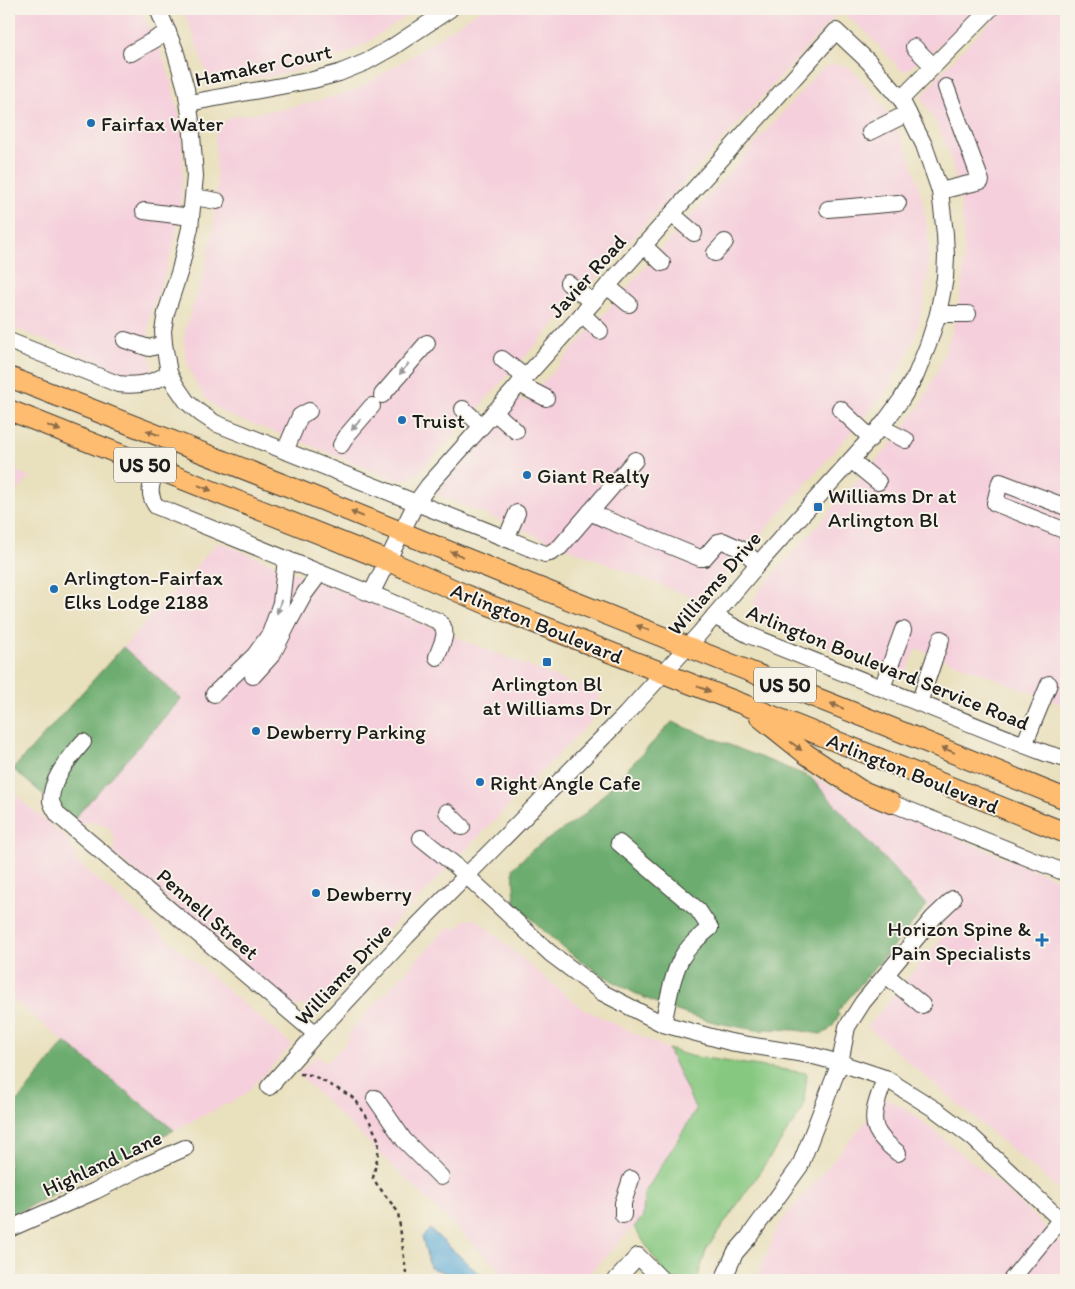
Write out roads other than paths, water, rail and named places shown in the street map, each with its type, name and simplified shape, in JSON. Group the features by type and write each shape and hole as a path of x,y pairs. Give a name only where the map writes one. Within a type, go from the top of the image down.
{"main road":[{"name":"Arlington Boulevard","path":"9,377 291,487 1066,799"},
{"name":"Arlington Boulevard","path":"9,410 388,561 482,602 1066,833"},
{"path":"744,705 800,749 860,790 868,795 891,803"},
{"path":"993,769 1066,793"},
{"path":"1022,816 1066,838"}],"street":[{"path":"158,9 175,50 189,103 193,140 195,176 190,228 180,270 166,313 163,331 169,373 187,402 215,423 545,554 560,547 635,460"},
{"name":"Hamaker Court","path":"189,103 313,80 339,73 366,62 391,48 450,9"},
{"path":"870,132 904,106 933,66 990,9"},
{"path":"131,53 168,32"},
{"name":"Williams Drive","path":"269,1087 407,936 664,673 758,564 876,433 901,400 916,375 938,314 944,278 945,234 940,191 924,145 904,106 868,62 836,32"},
{"name":"Javier Road","path":"371,594 416,503 439,474 836,32"},
{"path":"914,47 933,66"},
{"path":"940,191 981,181 946,87"},
{"path":"194,197 217,201"},
{"path":"828,209 898,203"},
{"path":"144,211 191,217"},
{"path":"672,214 694,233"},
{"path":"643,246 662,263"},
{"path":"568,283 587,308 600,331"},
{"path":"607,286 629,304"},
{"path":"938,314 968,314"},
{"path":"125,340 149,348 164,344"},
{"path":"9,341 118,384 134,386 161,378 169,373"},
{"path":"341,445 348,434 427,343"},
{"path":"502,359 522,381 546,398"},
{"path":"840,409 876,433 906,440"},
{"path":"463,410 482,426"},
{"path":"285,451 300,416 309,411"},
{"path":"494,412 516,431"},
{"path":"851,460 878,482"},
{"path":"157,469 150,492 152,501 156,506 431,618 443,625 445,629 437,657"},
{"path":"1066,507 1000,482 995,503 1066,531"},
{"path":"590,512 700,558 704,558 718,542 723,541 743,550 758,564"},
{"path":"506,539 517,513"},
{"path":"248,671 255,655 270,634 281,603 286,559"},
{"path":"214,694 272,655 288,622 320,573"},
{"name":"Arlington Boulevard Service Road","path":"714,616 749,635 1024,745 1066,759"},
{"path":"882,688 903,630"},
{"path":"919,703 942,639"},
{"path":"1024,745 1049,684"},
{"name":"Pennell Street","path":"84,742 65,765 54,786 51,803 58,815 316,1034"},
{"path":"891,803 1066,873"},
{"path":"447,812 462,827"},
{"path":"421,838 455,865 550,953 603,993 663,1024 730,1042 840,1063 885,1078 936,1110 972,1137 1064,1222 1011,1280"},
{"path":"619,843 698,910 710,928 693,942 681,959 672,984 663,1024"},
{"path":"723,1280 735,1254 800,1166 840,1063 847,1027 863,1002 933,918 954,898"},
{"path":"886,975 922,1005"},
{"path":"885,1078 873,1120 879,1134 898,1154"},
{"path":"375,1098 404,1140 441,1177"},
{"name":"Highland Lane","path":"9,1229 185,1148"},
{"path":"623,1215 623,1204 630,1179"},
{"path":"616,1280 638,1256 662,1280"}],"water":[{"path":"430,1229 486,1280 471,1280 430,1268 422,1237"}],"place":[{"name":"Fairfax Water","path":"91,123"},
{"name":"Truist","path":"402,420"},
{"name":"Giant Realty","path":"527,475"},
{"name":"Williams Dr at Arlington Bl","path":"818,507"},
{"name":"Arlington-Fairfax Elks Lodge 2188","path":"54,589"},
{"name":"Arlington Bl at Williams Dr","path":"547,662"},
{"name":"Dewberry Parking","path":"256,731"},
{"name":"Right Angle Cafe","path":"480,782"},
{"name":"Dewberry","path":"316,893"},
{"name":"Horizon Spine & Pain Specialists","path":"1042,940"}]}
